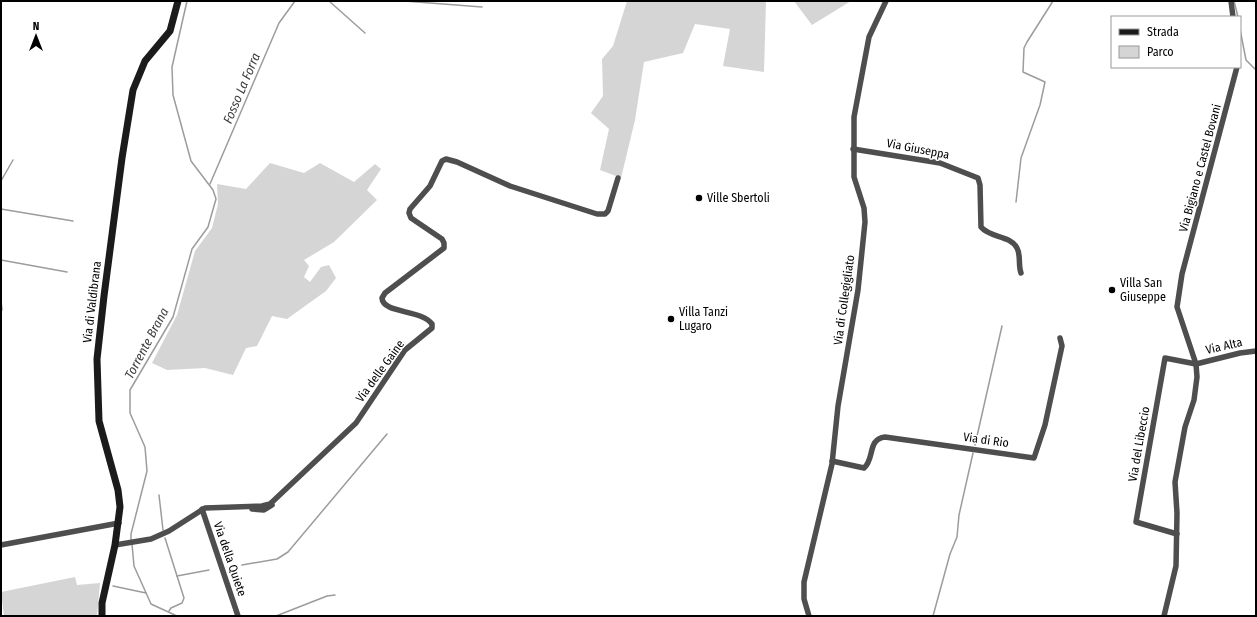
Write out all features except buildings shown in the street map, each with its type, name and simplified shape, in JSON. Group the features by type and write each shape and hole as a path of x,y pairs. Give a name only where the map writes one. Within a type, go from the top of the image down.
{"street":[{"name":"Via di Valdibrana","path":"102,616 102,603 119,523 119,495 99,421 98,348 129,106 137,77 146,61 170,31 178,1"},
{"name":"Via di Collegigliato","path":"809,616 805,605 804,582 832,461 838,406 858,290 865,222 864,208 854,177 854,117 866,50 874,24 886,1"},
{"path":"1231,1 1233,16"},
{"name":"Via Bigiano e Castel Bovani","path":"1164,616 1176,566 1177,534 1175,482 1185,427 1195,394 1197,378 1196,364 1177,307 1182,274 1237,68"},
{"name":"Via Giuseppa","path":"853,149 940,163 978,178 980,186 981,227 987,232 1015,244 1018,251 1021,273"},
{"name":"Via delle Gaine","path":"115,545 137,543 162,534 202,509 210,507 242,506 266,509 272,506 276,499 356,423 405,350 432,330 432,324 426,318 414,312 389,308 383,305 382,301 384,294 444,247 440,238 409,216 410,209 428,189 444,160 457,162 510,186 597,214 605,214 608,211 618,178"},
{"name":"Via di Rio","path":"832,461 864,468 868,464 874,442 885,437 1034,458 1045,425 1062,346 1060,338"},
{"name":"Via Alta","path":"1196,364 1240,353 1256,351"},
{"name":"Via del Libeccio","path":"1177,534 1136,522 1165,358 1196,364"},
{"name":"Via della Quiete","path":"202,509 238,616"},
{"path":"1,545 119,523"}],"green space":[{"path":"627,1 766,1 764,72 723,66 730,29 695,24 683,53 644,62 635,120 621,178 600,170 609,129 591,113 603,96 602,59 613,46"},
{"path":"794,1 851,1 812,25"},
{"path":"270,163 304,173 320,163 354,182 375,164 381,169 367,190 377,200 334,242 304,260 309,266 304,277 310,282 321,267 329,265 336,278 326,291 287,319 272,316 257,346 246,348 233,375 205,368 167,370 152,363 177,315 195,251 212,228 218,204 217,184 246,189"},
{"path":"75,577 77,585 100,583 97,616 4,616 1,592"}],"waterway":[{"name":"Torrente Brana","path":"131,540 131,534 147,471 145,447 130,413 130,390 173,317 192,249 208,227 216,199 213,190 191,161 173,95 172,67 187,1"},
{"name":"Fosso La Forra","path":"210,184 279,23 295,1"},
{"path":"329,1 365,33"},
{"path":"404,1 482,7"},
{"path":"1016,202 1021,158 1040,105 1045,82 1023,72 1024,48 1053,1"},
{"path":"1234,1 1238,16"},
{"path":"1241,34 1246,60 1256,70"},
{"path":"1,181 13,160"},
{"path":"1,209 73,221"},
{"path":"1,260 67,272"},
{"path":"1,301 2,310"},
{"path":"975,445 1002,326"},
{"path":"242,565 277,559 288,552 387,434"},
{"path":"933,616 950,554 957,537 959,515 973,453"},
{"path":"159,495 163,530"},
{"path":"165,538 184,598 182,603 171,608 169,611"},
{"name":"Torrente Brana","path":"132,544 134,566 151,604 177,616"},
{"path":"177,576 209,570"},
{"path":"113,586 146,593"},
{"path":"276,616 327,596 335,595"}],"place":[{"name":"Ville Sbertoli","path":"699,198"},
{"name":"Villa San Giuseppe","path":"1112,290"},
{"name":"Villa Tanzi Lugaro","path":"671,319"}]}
